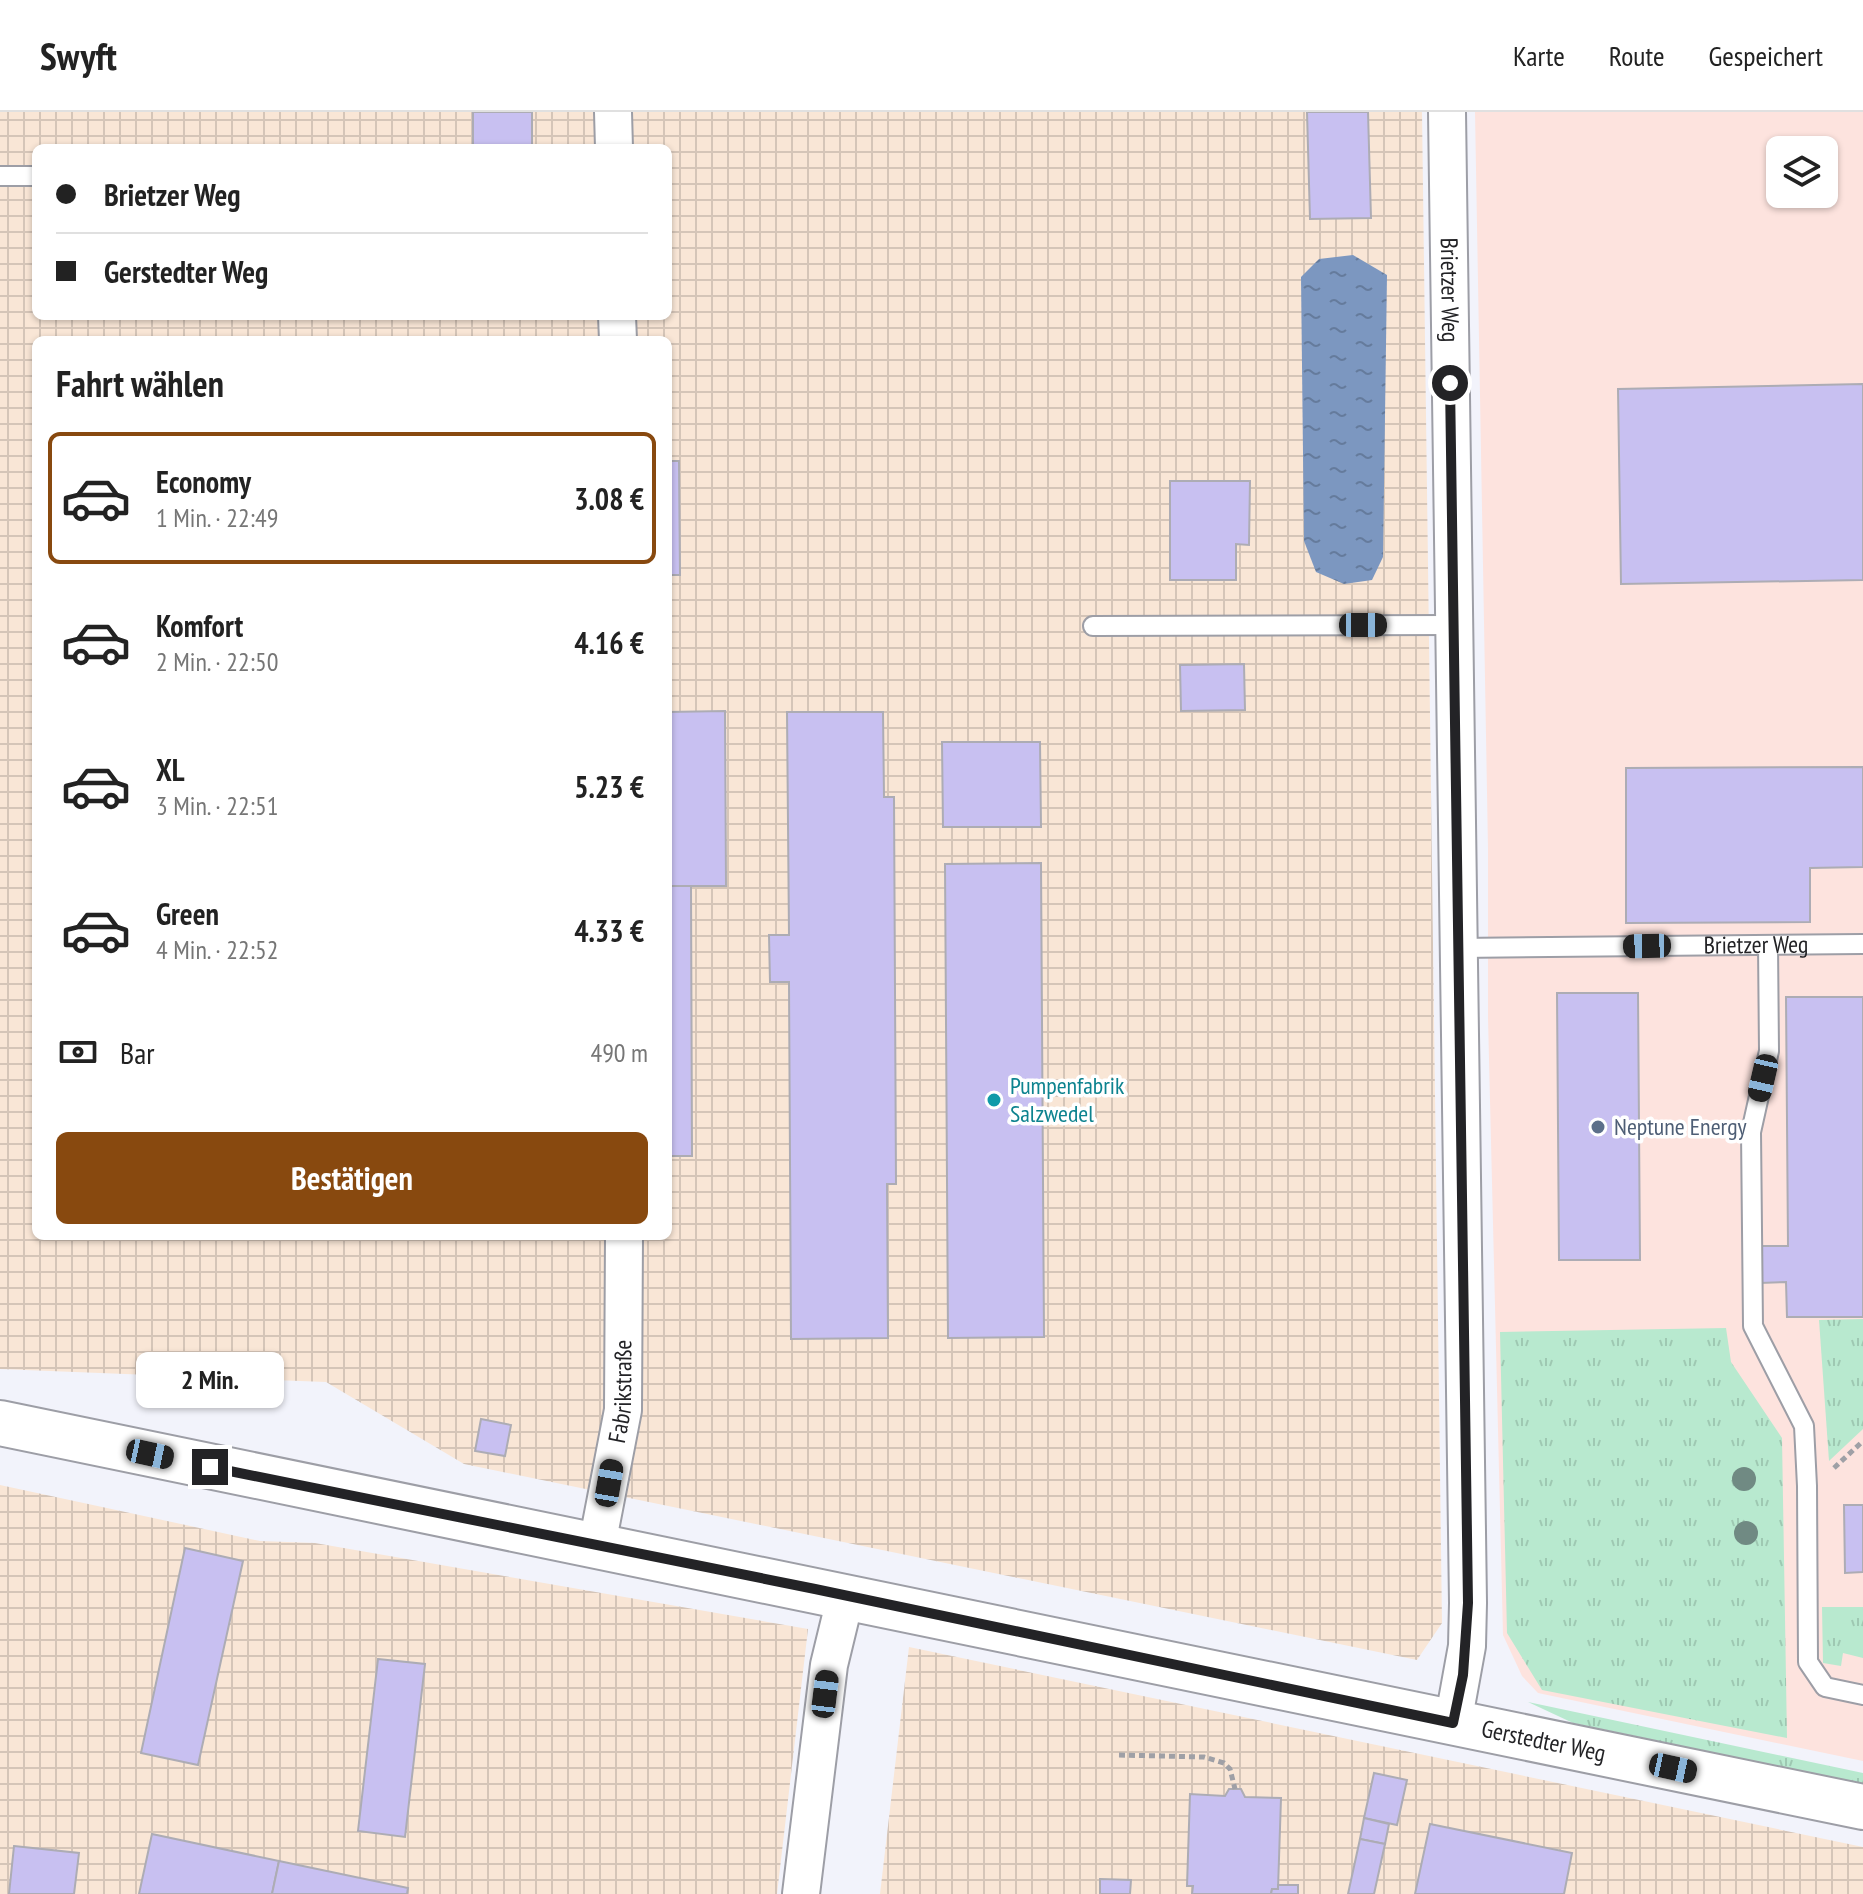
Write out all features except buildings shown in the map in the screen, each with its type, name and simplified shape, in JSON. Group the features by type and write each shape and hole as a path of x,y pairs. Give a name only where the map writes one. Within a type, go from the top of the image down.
{"street":[{"path":"613,112 614,144"},
{"name":"Brietzer Weg","path":"1447,112 1468,1603 1463,1675 1453,1723"},
{"name":"Fabrikstraße","path":"597,1545 623,1410 624,1240"},
{"name":"Gerstedter Weg","path":"0,1423 1863,1807"},
{"path":"801,1894 829,1665 846,1595"}],"lane":[{"path":"0,176 32,176"},
{"path":"1093,626 1453,625"},
{"name":"Brietzer Weg","path":"1458,948 1863,944"},
{"path":"1768,945 1769,1051 1751,1132 1753,1326 1804,1426 1808,1662 1825,1687 1863,1695"}],"path":[{"path":"1807,1486 1823,1479 1863,1441"},
{"path":"1119,1755 1216,1759 1230,1769 1235,1789"}],"shaded area":[{"path":"0,112 1422,112 1442,1623 1417,1660 464,1464 326,1382 0,1369"},
{"path":"1475,112 1863,112 1863,1761 1538,1693 1522,1676 1503,1635 1488,1018 1488,849"},
{"path":"0,1485 260,1541 315,1543 808,1629 777,1894 0,1894"},
{"path":"909,1647 1863,1847 1863,1894 880,1894"}],"green space":[{"path":"1863,1319 1863,1429 1829,1461 1819,1320"},
{"path":"1726,1328 1731,1362 1782,1438 1787,1738 1542,1690 1507,1633 1500,1332"},
{"path":"1822,1607 1863,1607 1863,1658 1843,1653 1841,1666 1823,1663"},
{"path":"1528,1702 1863,1773 1863,1784 1573,1723"}],"water":[{"path":"1353,255 1387,275 1383,557 1372,580 1344,584 1316,572 1304,541 1301,277 1319,259"}],"place":[{"name":"Pumpenfabrik Salzwedel","path":"994,1100"},
{"name":"Neptune Energy","path":"1598,1127"}],"route":[{"path":"210,1467 815,1589 1453,1723 1467,1646 1468,1603 1450,383"}]}
